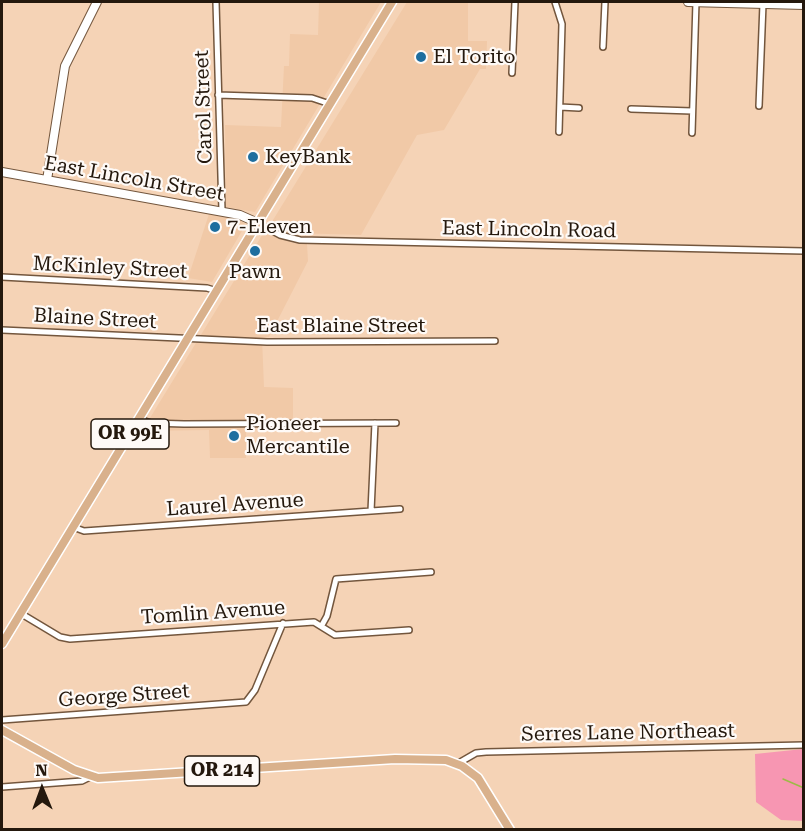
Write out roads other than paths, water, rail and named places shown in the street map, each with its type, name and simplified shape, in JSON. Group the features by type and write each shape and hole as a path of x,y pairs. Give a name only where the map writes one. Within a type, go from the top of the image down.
{"main road":[{"name":"OR 99E","path":"2,644 392,2"},
{"name":"OR 214","path":"2,730 90,777 116,778 432,758 457,764 482,782 510,830"}],"street":[{"path":"47,180 65,66 97,2"},
{"name":"Carol Street","path":"216,2 222,212"},
{"path":"512,73 515,2"},
{"path":"555,2 562,24 559,132"},
{"path":"603,47 605,2"},
{"path":"688,2 804,5"},
{"path":"692,134 696,2"},
{"path":"759,106 762,4"},
{"path":"218,94 320,99 330,104"},
{"path":"560,107 579,108"},
{"path":"631,110 692,111"},
{"name":"East Lincoln Street","path":"2,172 248,217 258,223"},
{"name":"East Lincoln Road","path":"258,223 292,239 804,251"},
{"name":"McKinley Street","path":"2,277 207,288 217,291"},
{"name":"Blaine Street","path":"2,330 188,339"},
{"name":"East Blaine Street","path":"188,339 267,342 495,341"},
{"path":"139,419 151,423 184,424 396,423"},
{"path":"371,511 375,423"},
{"name":"Laurel Avenue","path":"73,528 84,531 400,509"},
{"path":"322,625 327,616 334,580 431,572"},
{"name":"Tomlin Avenue","path":"20,614 60,637 70,639 314,622 335,635 409,630"},
{"name":"George Street","path":"2,720 248,702 283,623"},
{"name":"Serres Lane Northeast","path":"457,764 476,753 486,752 804,744"},
{"path":"2,787 81,781 90,777"}],"waterway":[{"path":"783,779 804,788"}],"place":[{"name":"El Torito","path":"421,57"},
{"name":"KeyBank","path":"253,157"},
{"name":"7-Eleven","path":"215,227"},
{"name":"Pawn","path":"255,251"},
{"name":"Pioneer Mercantile","path":"234,436"}]}
